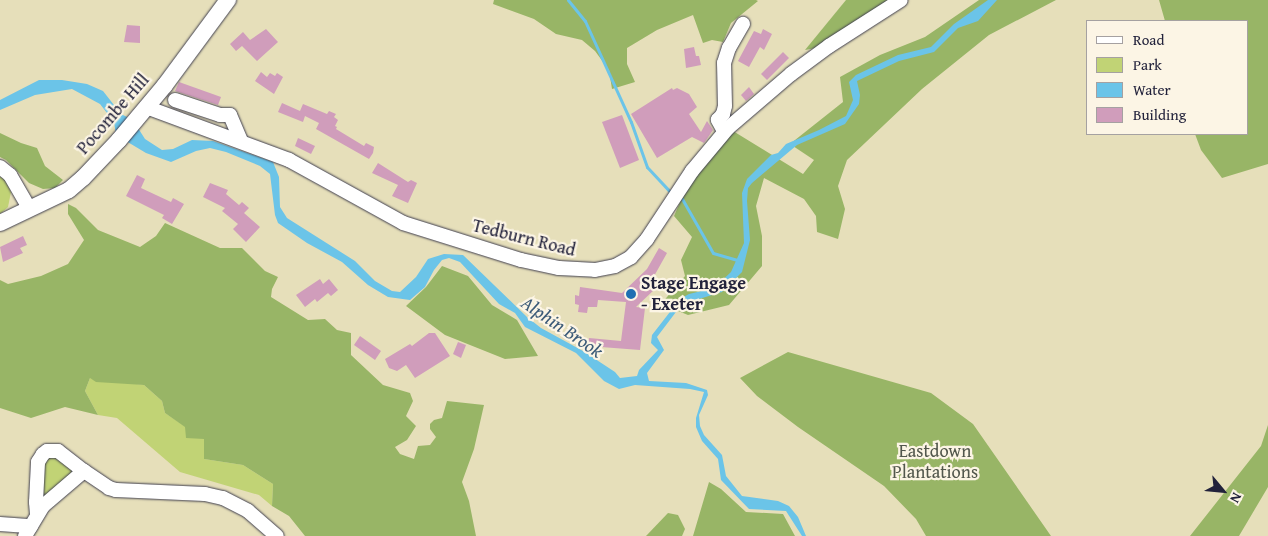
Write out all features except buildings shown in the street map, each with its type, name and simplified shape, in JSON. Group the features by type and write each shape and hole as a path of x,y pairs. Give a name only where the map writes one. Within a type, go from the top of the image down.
{"main road":[{"name":"Pocombe Hill","path":"0,223 69,190 119,140 146,108 228,0"}],"street":[{"name":"Tedburn Road","path":"146,108 289,160 403,223 521,260 578,271 615,266 631,257 647,240 692,171 724,131 791,74 829,46 901,0"},
{"path":"724,131 718,120 723,114 725,106 724,63 743,24"},
{"path":"175,100 220,115 230,115 241,141"},
{"path":"0,167 10,175 30,209"},
{"path":"31,525 36,502 38,462 47,451 58,451 109,488 116,490 205,494 223,498 248,511 272,534"},
{"path":"31,525 48,502 84,471"},
{"path":"0,524 31,525"}],"green space":[{"path":"494,0 758,1 731,23 723,42 712,40 703,43 693,15 657,30 627,48 627,64 635,82 612,89 609,70 595,51 582,40 556,34 534,19 493,4"},
{"path":"846,0 888,0 821,47 805,50"},
{"path":"979,0 1056,0 989,35 922,89 847,160 838,186 845,209 838,239 817,232 816,216 804,199 764,178 756,206 762,236 762,266 729,305 688,315 661,304 685,276 681,260 692,237 674,216 689,182 733,131 803,174 814,160 790,144 843,102 840,77 880,55 925,37"},
{"path":"1159,0 1268,0 1268,164 1222,178 1201,150 1195,135 1248,135 1248,20 1165,20"},
{"path":"0,133 37,148 45,166 63,180 55,188 43,189 29,183 6,160 0,157"},
{"path":"0,176 5,180 11,192 8,207 0,214"},
{"path":"68,204 76,208 98,230 140,247 156,236 165,223 220,248 242,248 265,271 278,277 272,289 271,297 308,320 325,319 337,330 351,333 351,355 383,385 410,393 413,401 406,416 416,426 407,440 395,447 400,454 414,459 418,446 430,445 436,437 430,429 430,424 434,420 442,418 447,401 484,405 474,449 462,482 469,501 476,536 305,536 289,516 272,506 273,484 243,465 204,459 204,439 186,438 185,427 165,413 162,401 144,385 96,382 90,378 85,391 98,415 65,407 31,418 0,408 0,280 8,284 41,276 68,264 84,240 68,214"},
{"path":"442,266 468,276 492,305 517,320 538,356 505,359 445,335 406,306 426,287"},
{"name":"Eastdown Plantations","path":"788,352 931,393 973,424 1051,536 926,536 916,519 884,486 798,427 757,396 740,378"},
{"path":"90,378 144,385 162,401 165,413 204,439 204,459 243,465 273,484 272,506 259,495 180,472 117,418 98,415 85,391"},
{"path":"1268,425 1268,487 1239,536 1190,536 1261,446"},
{"path":"54,454 78,469 43,503 43,459"},
{"path":"709,482 721,489 746,512 783,514 795,536 693,536"},
{"path":"668,513 678,515 685,529 682,536 646,536"}],"water":[{"path":"988,0 997,0 978,21 958,28 934,52 899,61 857,81 860,95 859,104 845,124 797,145 752,183 748,188 747,201 750,240 742,272 722,292 689,302 679,308 657,337 664,350 647,373 649,381 686,383 707,390 708,395 699,415 700,426 704,435 722,455 726,476 742,496 778,501 789,506 798,517 806,536 802,536 786,511 749,509 721,480 718,459 702,441 696,427 696,418 704,392 690,389 635,385 619,389 604,381 576,353 525,327 515,313 499,304 460,262 449,258 442,260 425,287 410,300 388,297 368,285 342,262 307,243 278,223 275,215 270,174 260,166 226,152 210,148 196,151 171,162 146,153 116,135 114,122 100,104 72,89 35,95 0,110 0,100 39,80 62,80 87,84 103,91 121,114 129,118 138,128 145,139 162,150 173,149 192,140 213,141 273,162 279,177 280,207 287,218 355,261 375,281 392,291 400,292 416,277 428,259 444,254 463,255 527,317 541,328 583,351 615,372 620,378 637,376 639,370 658,350 651,343 652,335 680,299 689,294 714,288 731,272 744,243 742,193 747,179 771,155 778,153 786,144 846,116 853,100 849,82 856,75 898,55 931,47 954,24"}],"waterway":[{"path":"568,0 585,21 631,122 647,167 669,191"},
{"path":"681,197 713,253 741,261"}],"place":[{"name":"Stage Engage - Exeter","path":"631,294"}],"water label":[{"name":"Alphin Brook","path":"562,327"}]}
